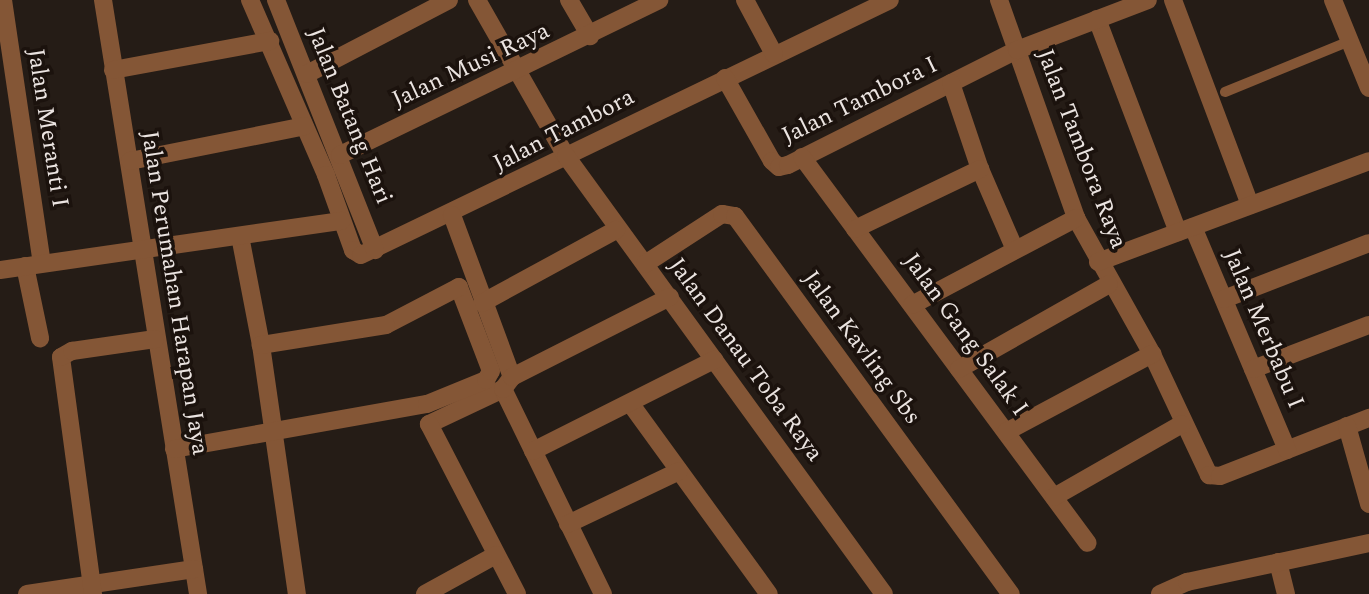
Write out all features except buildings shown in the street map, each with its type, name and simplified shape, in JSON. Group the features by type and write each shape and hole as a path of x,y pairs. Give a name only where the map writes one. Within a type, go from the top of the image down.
{"street":[{"name":"Jalan Meranti I","path":"3,0 40,338"},
{"name":"Jalan Perumahan Harapan Jaya","path":"103,0 130,161 155,339 198,594"},
{"path":"250,0 306,126 356,254 375,250"},
{"name":"Jalan Batang Hari","path":"276,0 340,155 375,250"},
{"path":"307,74 449,0"},
{"name":"Jalan Danau Toba Raya","path":"477,0 566,156 616,230 670,297 884,594"},
{"path":"569,0 590,37"},
{"name":"Jalan Musi Raya","path":"340,155 590,37 657,0"},
{"path":"744,0 774,54"},
{"name":"Jalan Tambora","path":"375,250 452,215 566,156 890,0"},
{"name":"Jalan Tambora Raya","path":"999,0 1076,218 1110,284 1152,354 1182,424 1213,477 1287,450"},
{"name":"Jalan Tambora I","path":"725,78 772,161 779,167 1017,50 1148,0"},
{"path":"1174,0 1250,205"},
{"path":"1333,0 1369,88"},
{"path":"1097,19 1185,229"},
{"path":"113,70 270,41"},
{"path":"951,83 980,169 1015,250"},
{"path":"130,161 306,126"},
{"name":"Jalan Gang Salak I","path":"802,157 1088,543"},
{"name":"Jalan Merbabu I","path":"1098,262 1369,161"},
{"path":"855,229 980,169"},
{"name":"Jalan Kavling Sbs","path":"645,264 722,214 734,216 1011,594"},
{"path":"452,215 507,383 533,451 603,594"},
{"path":"912,305 1076,218"},
{"path":"0,270 141,247 342,221"},
{"name":"Jalan Merbabu I","path":"1185,229 1224,299 1287,450"},
{"path":"482,303 616,230"},
{"path":"240,236 261,345 297,594"},
{"path":"1224,299 1369,243"},
{"path":"959,369 1110,284"},
{"path":"173,449 427,404 486,380 491,371 459,287 386,325 261,345"},
{"path":"517,594 429,424 670,297"},
{"path":"1253,369 1369,325"},
{"path":"92,589 62,355 155,339"},
{"path":"1006,432 1152,354"},
{"path":"533,451 714,359"},
{"path":"630,403 769,594"},
{"path":"1287,450 1369,418"},
{"path":"1054,497 1182,424"},
{"path":"1347,426 1369,504"},
{"path":"568,524 679,471"},
{"path":"1160,594 1278,562 1369,543"},
{"path":"425,594 496,555"},
{"path":"1278,562 1286,594"},
{"path":"27,594 92,589 194,569"}],"lane":[{"path":"1225,92 1350,41"}]}
